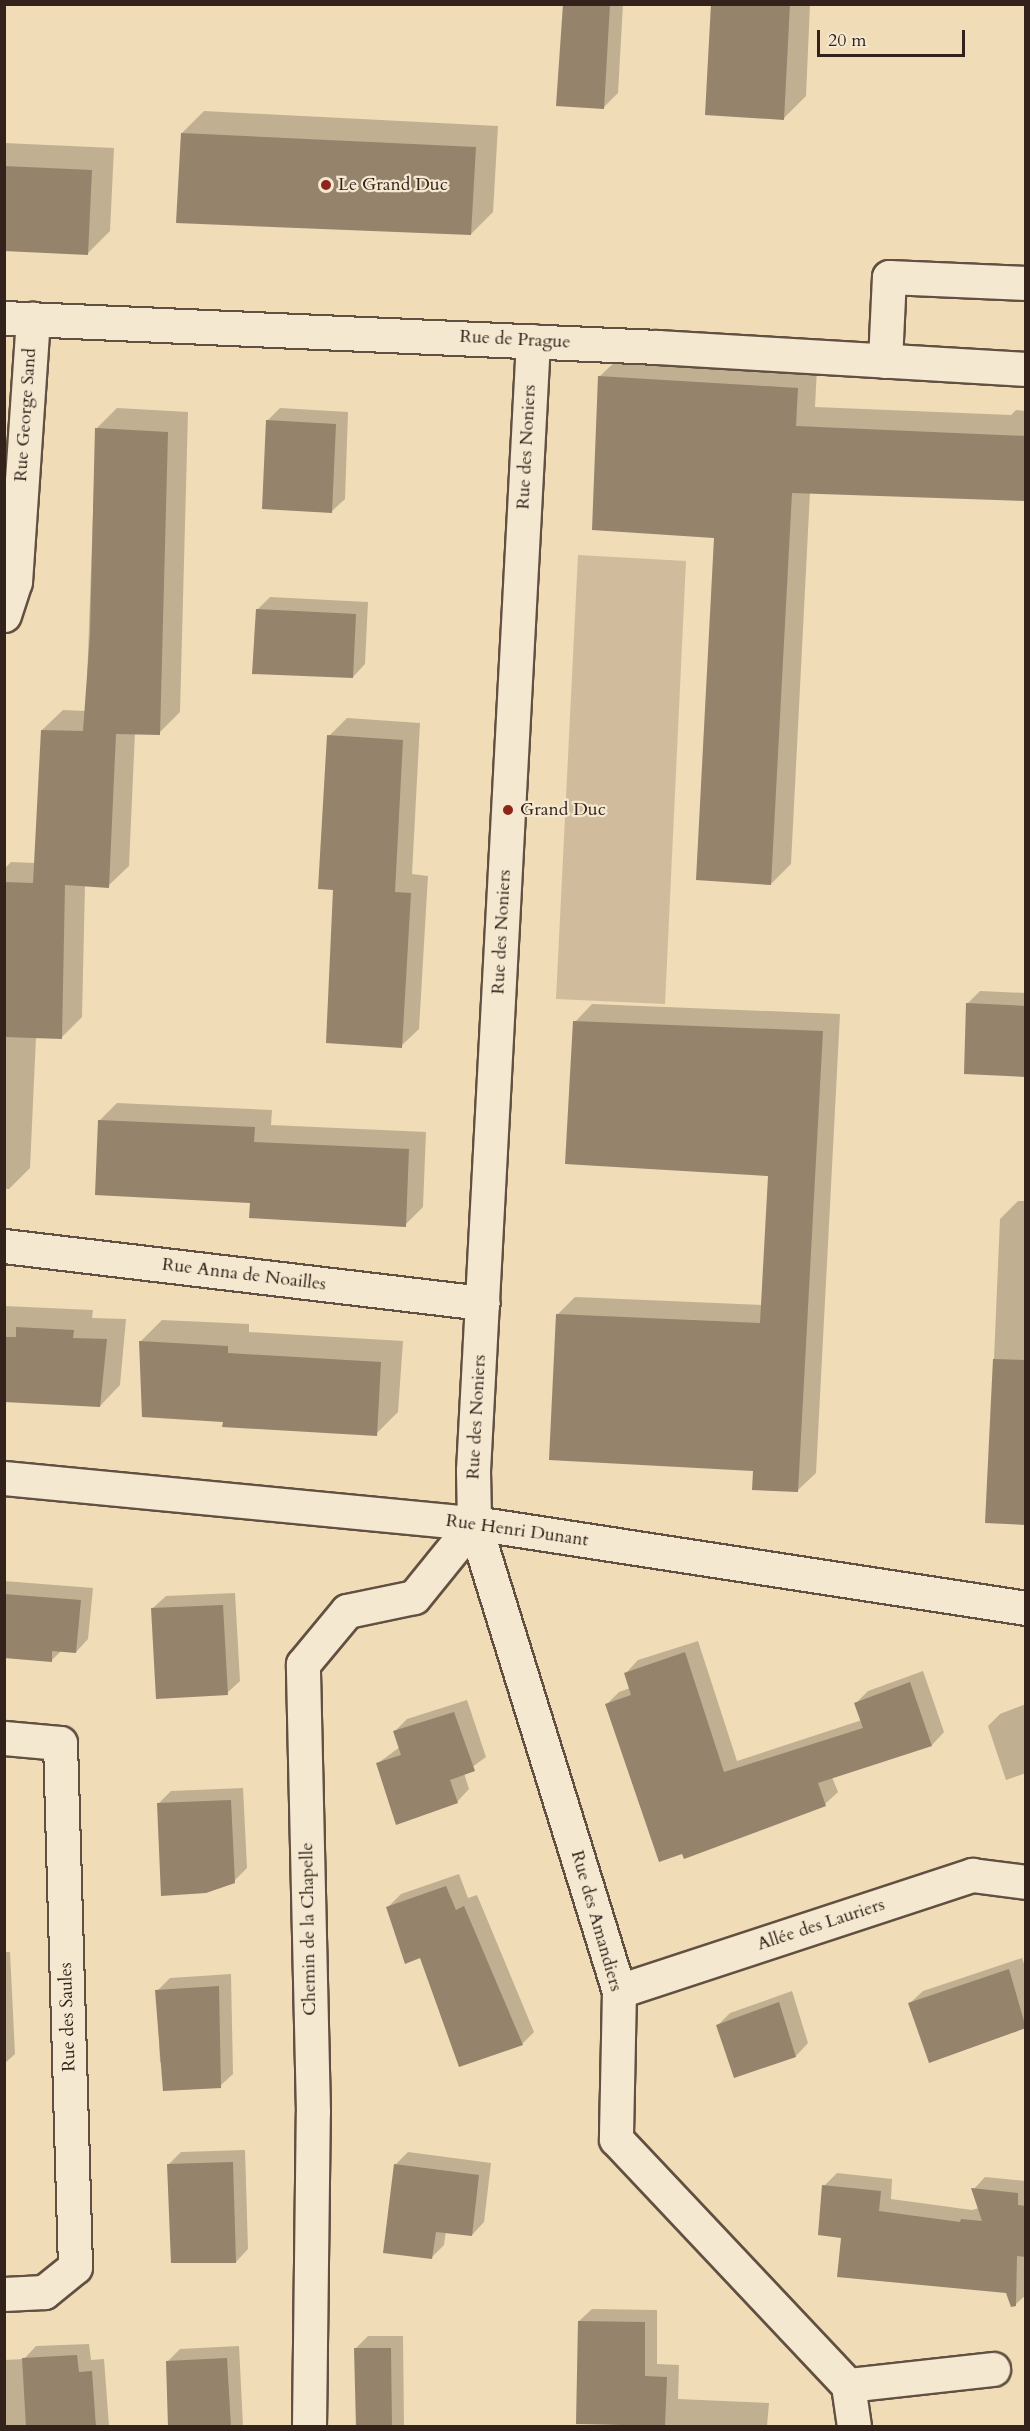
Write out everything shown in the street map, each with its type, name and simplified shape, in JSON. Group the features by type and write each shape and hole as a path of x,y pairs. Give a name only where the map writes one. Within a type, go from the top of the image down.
{"street":[{"path":"885,361 889,277 1026,283"},
{"name":"Rue de Prague","path":"19,318 533,341 1026,369"},
{"name":"Rue George Sand","path":"4,615 10,582 19,318"},
{"name":"Rue des Noniers","path":"474,1523 473,1470 533,341"},
{"name":"Rue Anna de Noailles","path":"4,1246 483,1303"},
{"name":"Rue Henri Dunant","path":"4,1478 474,1523 1026,1608"},
{"name":"Rue des Amandiers","path":"474,1523 619,1991 616,2139 848,2385"},
{"name":"Chemin de la Chapelle","path":"309,2427 314,2112 303,1664 347,1611 414,1597 474,1523"},
{"name":"Rue des Saules","path":"4,1738 60,1743 75,2267 44,2292 4,2294"},
{"name":"Allée des Lauriers","path":"619,1991 972,1875 1026,1882"},
{"path":"854,2427 848,2385 993,2369"}],"shaded area":[{"path":"578,555 686,561 665,1004 556,999"}],"building":[{"path":"563,4 610,4 604,109 556,106"},
{"path":"711,4 790,4 784,120 705,115"},
{"name":"Le Grand Duc","path":"181,133 476,147 471,235 176,223"},
{"path":"4,166 92,170 88,255 4,251"},
{"path":"598,376 798,388 796,426 1026,436 1026,501 792,493 771,885 696,880 714,538 592,530"},
{"path":"266,420 336,424 332,513 262,509"},
{"path":"95,428 168,432 160,735 116,734 109,888 65,885 62,1039 4,1037 4,882 33,883 41,730 83,731 90,634"},
{"path":"256,609 356,614 353,678 252,674"},
{"path":"327,735 403,740 395,892 411,893 402,1048 326,1043 333,890 318,889"},
{"path":"966,1003 1026,1006 1026,1077 964,1074"},
{"path":"573,1021 823,1031 798,1492 752,1490 753,1471 549,1460 556,1314 760,1323 768,1176 565,1164"},
{"path":"98,1120 255,1127 254,1142 409,1149 406,1227 249,1218 250,1203 95,1195"},
{"path":"16,1327 74,1330 73,1338 107,1339 100,1407 4,1402 4,1337 16,1337"},
{"path":"139,1341 228,1346 228,1353 381,1362 377,1436 222,1427 223,1422 142,1417"},
{"path":"993,1359 1026,1360 1026,1525 985,1523"},
{"path":"4,1594 81,1600 76,1653 52,1651 52,1662 4,1658"},
{"path":"223,1605 228,1695 156,1699 151,1608"},
{"path":"685,1652 724,1772 863,1728 854,1703 910,1682 932,1746 818,1783 826,1806 684,1859 682,1854 659,1862 605,1704 631,1695 624,1673"},
{"path":"454,1712 475,1771 450,1780 458,1803 396,1825 376,1763 401,1755 393,1731"},
{"path":"231,1800 235,1883 206,1893 161,1896 157,1803"},
{"path":"446,1886 456,1910 464,1906 523,2045 459,2067 420,1958 405,1964 386,1907"},
{"path":"1009,1969 1026,2028 929,2063 908,2003"},
{"path":"219,1986 221,2088 163,2091 155,1990"},
{"path":"779,2002 796,2057 734,2078 716,2025"},
{"path":"233,2162 236,2263 171,2263 167,2164"},
{"path":"394,2164 479,2175 472,2236 436,2232 432,2259 383,2253"},
{"path":"822,2185 881,2191 879,2211 960,2222 961,2219 982,2221 971,2188 1018,2193 1018,2205 1026,2206 1026,2257 1017,2256 1016,2306 1011,2307 1006,2293 837,2277 841,2238 818,2235"},
{"path":"578,2321 645,2322 645,2376 667,2377 665,2426 576,2424"},
{"path":"354,2348 391,2348 392,2427 356,2427"},
{"path":"77,2355 79,2372 92,2371 96,2427 26,2427 22,2358"},
{"path":"227,2358 231,2427 168,2427 166,2361"}],"place":[{"name":"Le Grand Duc","path":"326,185"},
{"name":"Grand Duc","path":"508,810"}]}
